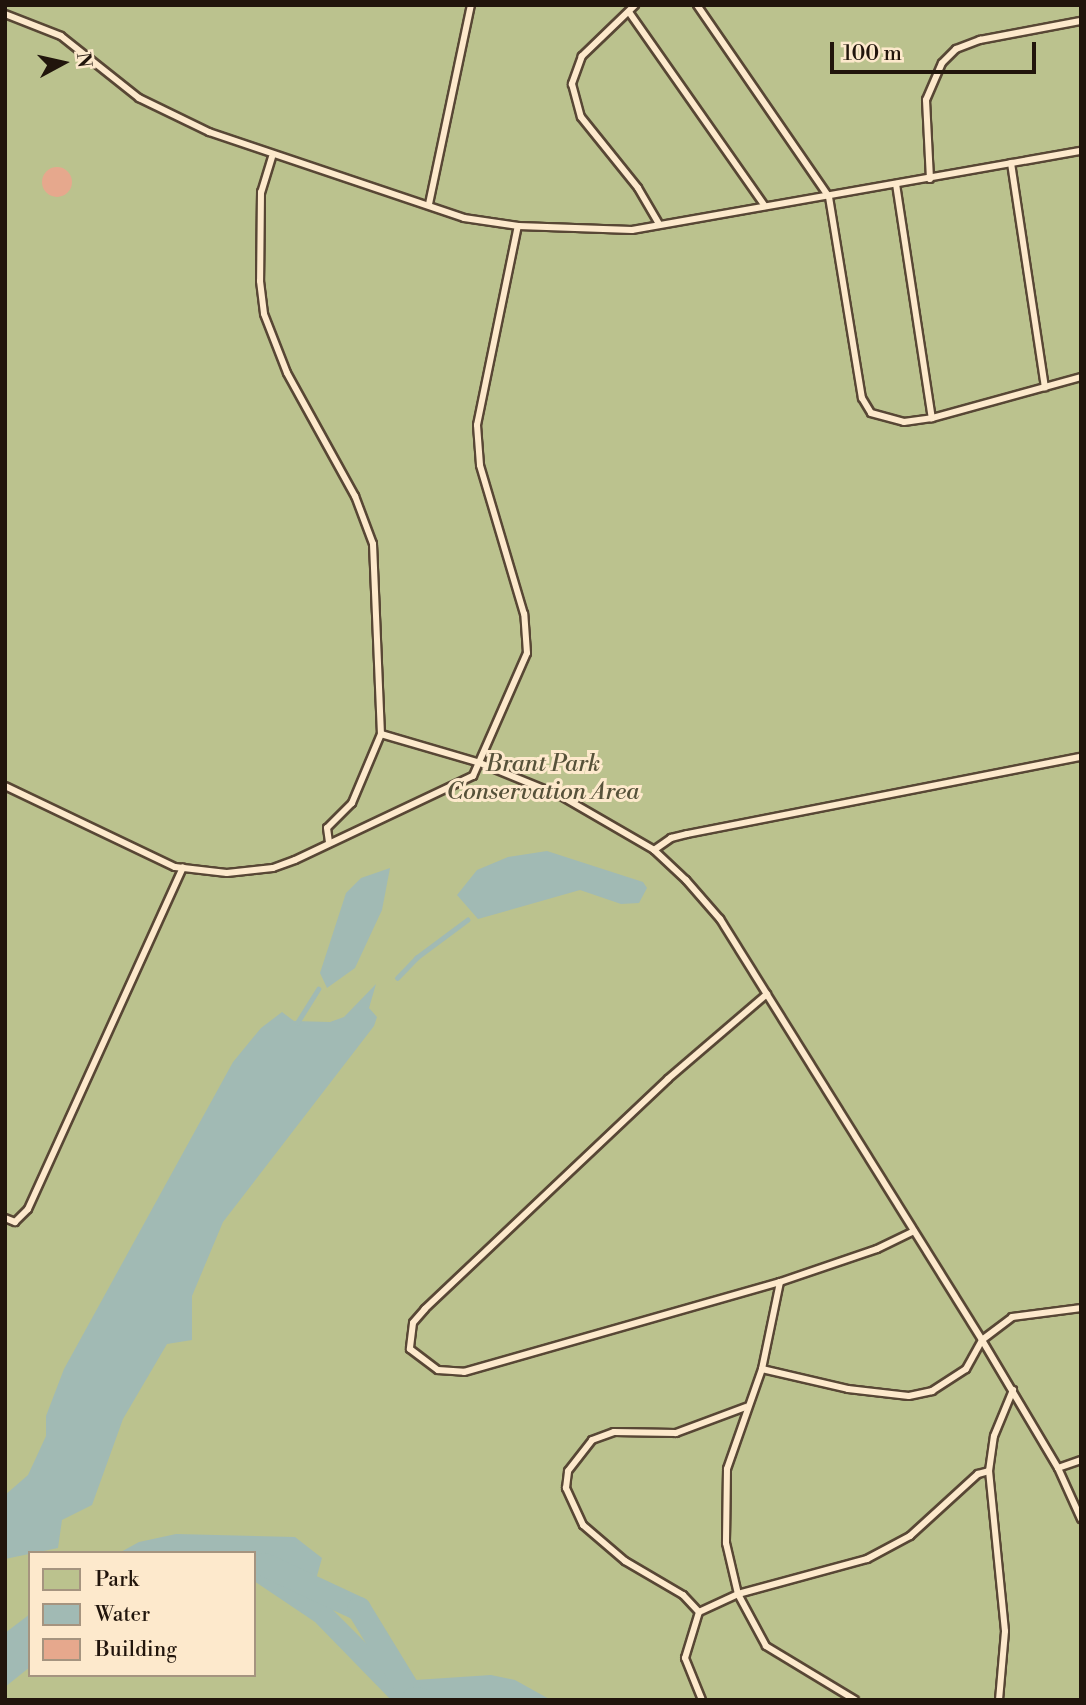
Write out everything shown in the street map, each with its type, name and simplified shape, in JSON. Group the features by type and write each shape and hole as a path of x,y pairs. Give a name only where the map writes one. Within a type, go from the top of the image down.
{"lane":[{"path":"429,204 471,5"},
{"path":"635,5 582,56 573,92 581,117 638,188 659,224"},
{"path":"697,5 829,197 865,405 881,419 904,422 932,418 1081,377"},
{"path":"629,12 765,206"},
{"path":"5,14 61,36 139,97 272,157 429,204 464,218 518,226 632,230 1081,151"},
{"path":"930,179 926,100 942,63 956,49 980,40 1081,22"},
{"path":"272,157 261,192 260,281 264,314 286,373 355,496 373,544 381,734 352,803 327,828 329,842"},
{"path":"1011,163 1045,387"},
{"path":"896,184 932,418"},
{"path":"5,786 183,868 227,873 273,868 473,776 527,653 524,614 480,465 477,425 518,226"},
{"path":"381,734 480,763 561,796 654,850 720,919 1013,1390 1058,1468 1081,1519"},
{"path":"654,850 671,838 687,834 1081,757"},
{"path":"5,1218 15,1222 28,1209 183,868"},
{"path":"767,994 668,1079 425,1310 413,1323 410,1349 438,1370 464,1372 780,1282 877,1249 914,1231"},
{"path":"780,1282 762,1369 727,1469 724,1496 726,1543 738,1594 766,1646 855,1700"},
{"path":"762,1369 848,1389 909,1396 932,1391 966,1369 982,1340 1012,1317 1081,1308"},
{"path":"999,1700 1005,1631 989,1471 994,1436 1013,1390"},
{"path":"699,1612 683,1595 625,1561 583,1525 566,1488 568,1471 592,1440 614,1432 676,1433 747,1407"},
{"path":"1058,1468 1081,1461"},
{"path":"702,1700 685,1658 699,1612 738,1594 867,1559 911,1536 978,1474 989,1471"}],"green space":[{"name":"Brant Park Conservation Area","path":"5,5 1081,5 1081,1700 5,1700"}],"water":[{"path":"547,851 643,882 647,888 639,903 621,904 580,890 478,919 457,895 477,870 508,857"},
{"path":"390,868 382,910 355,968 327,988 320,973 346,893 361,878"},
{"path":"376,984 369,1008 377,1017 374,1026 223,1222 192,1296 192,1340 167,1344 123,1419 92,1505 62,1520 58,1548 28,1551 28,1554 5,1559 5,1495 28,1475 46,1436 46,1416 64,1369 233,1062 261,1028 282,1012 294,1021 330,1022 344,1017"},
{"path":"176,1534 295,1537 322,1558 313,1590 392,1669 415,1680 491,1675 515,1680 551,1700 391,1700 315,1622 256,1582 256,1551 123,1551 139,1542"},
{"path":"28,1616 28,1669 5,1687 5,1633"}],"building":[{"path":"57,167 63,168 71,176 71,188 63,196 57,197 51,196 43,188 42,182 43,176 51,168"}],"waterway":[{"path":"397,978 416,958 467,920"},
{"path":"297,1023 318,989"},
{"path":"256,1568 265,1565 359,1609 414,1699 420,1700"}]}
